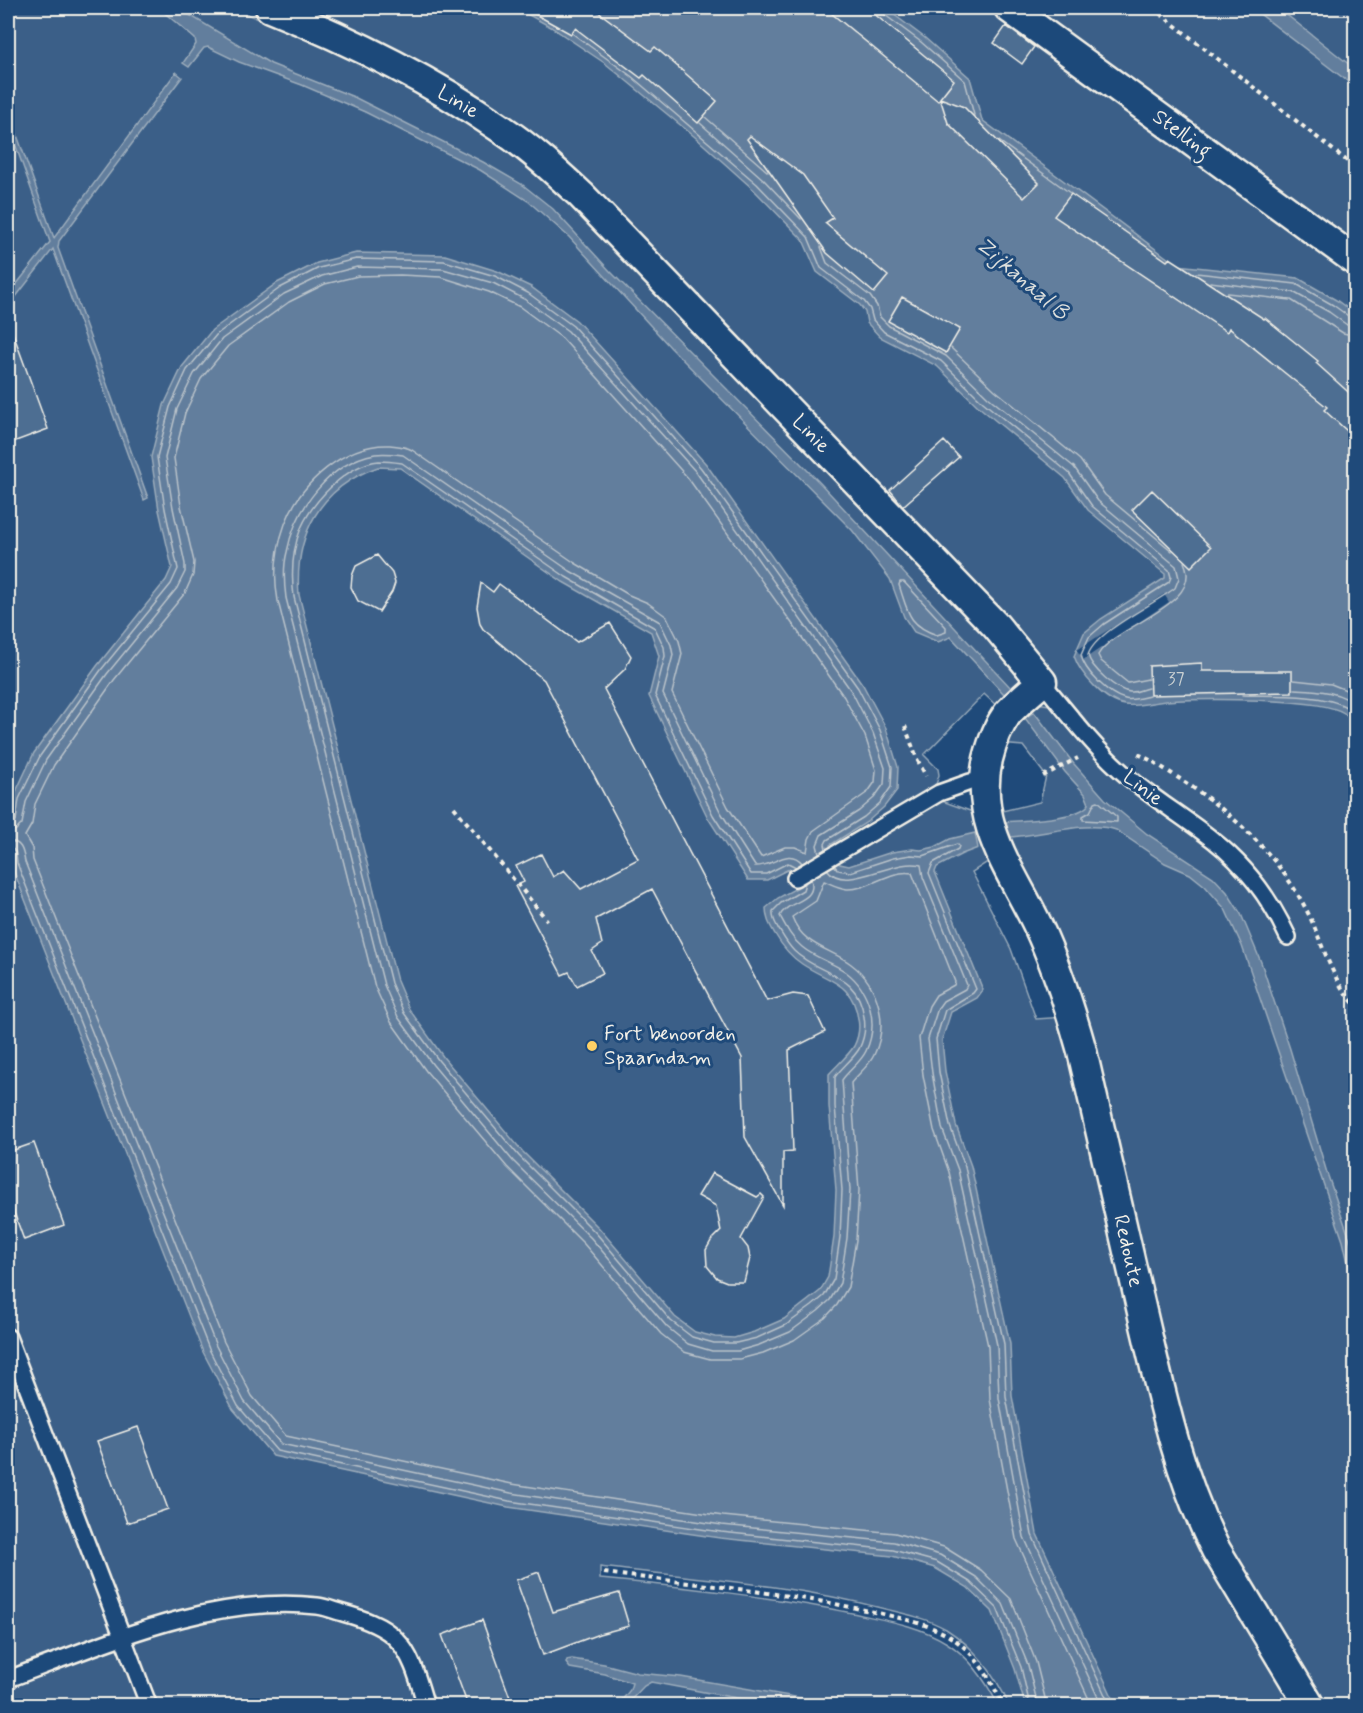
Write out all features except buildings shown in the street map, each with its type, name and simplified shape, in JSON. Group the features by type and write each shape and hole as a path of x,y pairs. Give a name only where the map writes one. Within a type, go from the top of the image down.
{"street":[{"name":"Linie","path":"270,8 341,38 418,78 502,129 557,173 766,386 996,626 1042,682"},
{"name":"Stelling","path":"1009,8 1356,261"},
{"name":"Redoute","path":"1042,682 1017,704 999,728 990,752 984,781 987,816 994,840 1044,939 1067,999 1082,1052 1158,1382 1186,1482 1216,1550 1310,1706"}],"lane":[{"name":"Linie","path":"1042,682 1119,770 1158,801 1214,840 1231,856 1264,894 1288,937"},
{"path":"795,878 939,793 970,782 984,781"},
{"path":"8,1336 149,1706"},
{"path":"8,1679 193,1616 257,1605 318,1606 366,1619 396,1639 412,1664 426,1706"}],"path":[{"path":"1154,8 1356,168"},
{"path":"904,726 917,759 939,793"},
{"path":"454,807 547,920"},
{"path":"604,1573 800,1598 912,1621 959,1642 974,1657 990,1679 1003,1706"}],"shaded area":[{"path":"8,8 241,8 247,14 346,57 364,57 481,126 571,199 1023,675 1021,685 1000,709 984,694 924,755 938,769 939,775 935,788 939,800 970,811 976,817 994,858 972,872 1011,949 1036,1019 1066,1017 1170,1454 1298,1705 1009,1705 991,1672 967,1645 946,1629 923,1619 847,1600 777,1587 600,1567 600,1579 758,1597 852,1613 913,1627 956,1649 983,1679 998,1705 8,1705"},
{"path":"294,8 997,8 1355,271 1355,1705 1316,1705 1209,1523 1112,1157 994,813 1040,802 1046,776 1023,746 1000,744 1003,735 1036,703 1050,705 1137,793 1211,846 1281,909 1117,758 594,196"},
{"path":"1022,8 1355,8 1355,253"}],"water":[{"path":"159,8 178,8 271,64 354,97 483,162 523,185 553,209 610,271 821,484 1012,689 1004,694 951,637 938,642 914,632 904,617 890,579 852,530 671,348 569,237 528,201 480,170 365,112 302,85 239,62 208,47 204,48 189,67 183,63 196,44 195,39"},
{"name":"Zijkanaal B","path":"516,8 885,8 925,38 970,78 982,120 1177,265 1298,278 1355,314 1355,728 1344,713 1312,704 1259,700 1204,700 1125,705 1109,699 1102,693 1088,679 1074,656 1084,633 1101,619 1165,578 1165,574 1088,510 1065,478 979,407 937,366 880,337 867,323 865,312 860,305 817,272 803,240 753,189 695,137 606,64 551,27"},
{"path":"1252,8 1278,8 1355,69 1355,87"},
{"path":"176,72 182,77 59,241 58,248 148,498 144,500 53,249 8,307 8,295 50,242 8,124 8,110 54,238"},
{"path":"356,253 445,255 497,271 531,287 577,321 706,464 863,685 886,728 898,767 897,790 884,807 867,822 830,845 840,864 849,866 892,852 935,847 950,839 975,833 978,848 937,867 935,872 983,990 977,998 951,1012 942,1040 945,1071 956,1125 971,1166 1010,1344 1012,1396 1037,1534 1116,1705 1025,1705 1015,1669 992,1611 967,1587 935,1568 892,1556 720,1538 508,1507 273,1456 233,1409 203,1352 11,864 9,830 13,798 34,753 97,666 166,580 172,567 159,510 151,457 164,405 182,367 212,330 277,283 317,263","holes":["378,467 400,468 563,582 651,632 659,656 649,696 708,818 748,880 767,880 789,869 800,886 778,898 766,908 770,925 780,943 790,954 802,964 838,984 851,997 858,1019 858,1033 854,1046 829,1074 829,1106 836,1190 834,1237 828,1277 820,1291 784,1319 754,1332 734,1338 715,1337 695,1332 675,1317 600,1229 523,1152 444,1058 409,1009 397,981 299,595 299,573 301,552 307,533 326,500 340,487"]},
{"path":"1034,712 1074,764 1105,799 1147,834 1213,877 1227,892 1241,914 1261,962 1327,1173 1355,1254 1355,1293 1343,1241 1242,946 1225,909 1205,886 1190,874 1165,863 1116,830 1092,827 1008,837 1004,822 1062,816 1083,809 1089,804 1085,794 1065,772 1025,718"},
{"path":"572,1659 638,1673 681,1677 841,1705 773,1705 651,1682 626,1705 618,1705 630,1690 632,1683 605,1674 570,1668 566,1663 567,1660"}],"pier":[{"path":"1164,594 1169,602 1083,660 1077,650"}],"place":[{"name":"Fort benoorden Spaarndam","path":"592,1046"}]}
